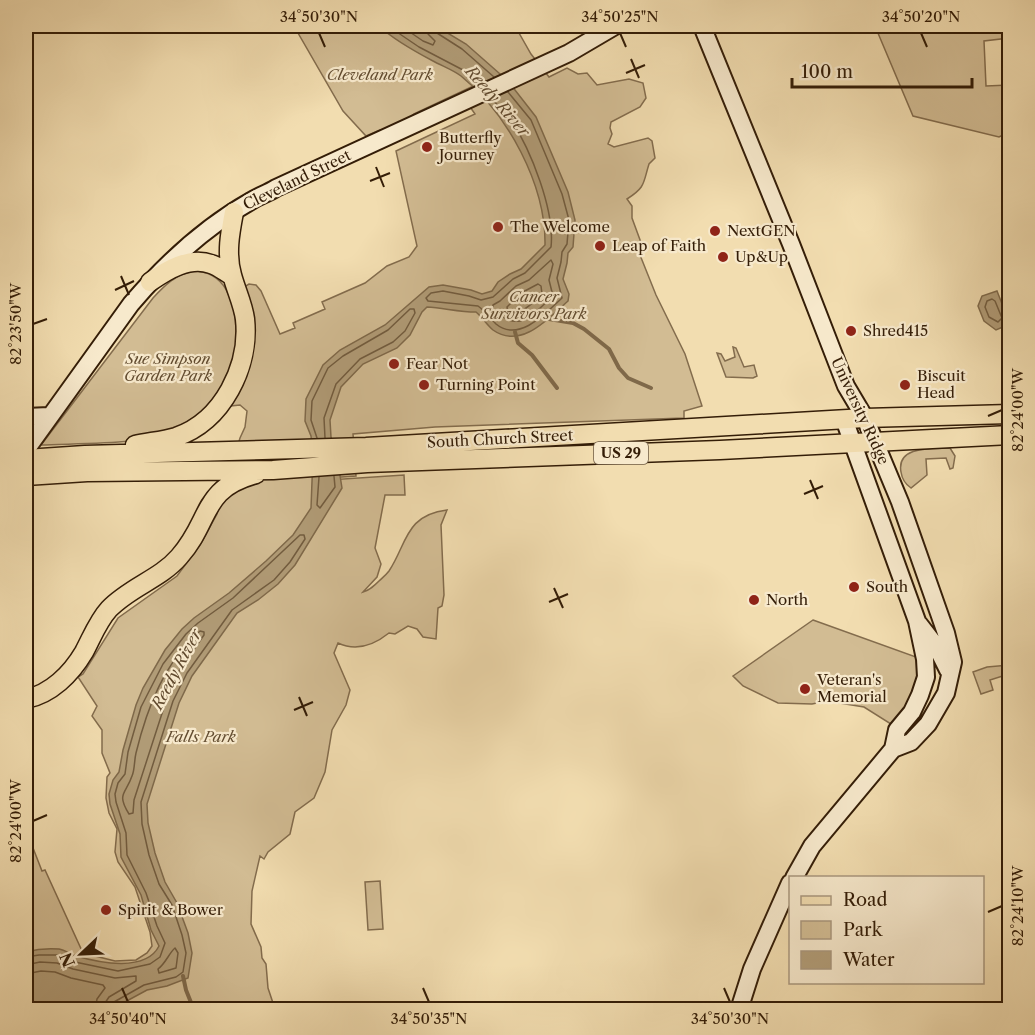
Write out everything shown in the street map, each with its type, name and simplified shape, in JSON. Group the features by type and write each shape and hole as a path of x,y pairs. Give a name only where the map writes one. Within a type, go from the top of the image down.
{"main road":[{"path":"85,454 175,437 202,422 218,407 232,388 240,369 246,342 244,318 232,276 228,243 234,212"},
{"path":"150,282 163,273 188,262 201,261 213,264 232,276"},
{"name":"South Church Street","path":"26,476 87,472 273,470 366,455 844,419 1010,414"},
{"name":"South Church Street","path":"26,459 85,454 293,450 366,455 875,443 1010,435"},
{"path":"26,699 43,694 67,676 80,659 101,619 110,608 134,588 171,566 196,534 217,493 240,479 273,470"}],"street":[{"name":"Cleveland Street","path":"26,450 131,304 150,282 182,251 234,212 276,188 536,68 615,26"},
{"name":"University Ridge","path":"702,26 791,243 846,386 865,418 900,502 946,633 953,662 946,693 928,724 911,742 893,749"},
{"path":"26,417 44,422"},
{"name":"University Ridge","path":"795,876 812,846 893,749 897,730 912,712 926,677 925,659 917,621 844,419"},
{"path":"917,621 933,641 951,676"},
{"path":"739,1010 752,969 789,886"}],"green space":[{"path":"294,26 515,26 531,54 549,77 567,68 578,74 587,73 597,85 629,79 643,83 646,98 640,107 611,122 612,134 608,144 614,147 648,138 652,141 655,158 649,164 641,188 627,199 632,206 632,218 643,248 640,255 656,295 685,354 702,406 684,411 684,418 435,427 353,434 356,476 313,479 313,481 404,475 405,495 385,495 375,548 381,564 377,577 363,592 374,586 389,571 415,524 433,513 447,510 441,525 444,595 442,606 438,608 436,639 423,637 417,629 408,626 365,646 352,647 338,643 334,653 350,690 346,705 332,730 325,772 314,798 295,812 290,834 268,852 264,859 260,856 252,891 251,924 266,964 268,988 275,1009 26,1009 26,830 42,871 45,870 83,953 115,961 136,960 147,953 152,946 150,932 135,887 118,862 115,852 117,829 109,813 106,798 107,777 110,773 102,753 102,730 92,716 97,706 78,677 83,674 118,618 177,576 200,545 217,514 245,427 247,411 240,405 230,406 246,374 253,348 251,321 244,287 249,284 256,285 261,291 280,334 295,328 293,323 325,309 322,302 365,283 387,266 409,257 417,246 396,151 475,114 461,94 500,75 414,114 402,124 366,136 343,111"},
{"path":"875,26 1009,26 1009,38 984,41 986,86 1009,85 1009,132 999,137 913,116"},
{"name":"Sue Simpson Garden Park","path":"193,271 204,272 220,282 230,298 235,318 236,354 234,361 220,391 206,408 181,428 152,438 41,445 153,298 171,281"},
{"path":"733,347 736,348 744,367 754,365 757,376 753,378 726,377 717,353 721,354 725,361 735,357"},
{"path":"950,448 955,456 953,468 950,469 946,458 926,459 927,475 911,488 905,483 901,472 904,457 918,450"},
{"path":"813,620 916,657 921,684 894,726 864,707 827,701 812,704 778,703 743,686 733,676"},
{"path":"1009,665 1009,674 990,680 993,690 981,694 973,672 987,667"},
{"path":"380,881 383,929 368,930 365,882"}],"water":[{"name":"Reedy River","path":"379,26 436,26 466,44 508,81 536,117 568,192 575,220 573,247 568,253 563,279 569,294 568,301 534,329 514,336 503,335 493,330 476,312 427,307 410,335 397,348 363,364 341,387 330,420 331,437 336,451 342,488 295,565 278,584 237,613 192,676 179,703 147,804 148,823 155,853 165,882 177,903 188,933 192,953 188,978 147,990 112,1009 26,1010 26,952 59,949 86,959 122,963 144,960 159,946 151,930 141,895 121,857 120,834 109,794 113,780 119,772 136,705 165,650 194,618 229,593 293,535 311,508 313,455 311,436 305,421 306,399 323,365 340,350 385,325 429,287 443,285 482,294 492,291 498,282 521,269 545,245 544,222 531,175 521,152 494,110 461,76 404,45"},
{"path":"997,291 1010,324 996,330 984,321 978,306 982,296"}],"waterway":[{"path":"545,314 549,319 573,323 584,329 609,349 619,368 628,378 651,388"},
{"path":"515,332 518,343 532,355 557,388"},
{"path":"183,976 194,1010"}],"place":[{"name":"Butterfly Journey","path":"427,147"},
{"name":"The Welcome","path":"498,227"},
{"name":"NextGEN","path":"715,231"},
{"name":"Leap of Faith","path":"600,246"},
{"name":"Up&Up","path":"723,257"},
{"name":"Shred415","path":"851,331"},
{"name":"Fear Not","path":"394,364"},
{"name":"Turning Point","path":"424,385"},
{"name":"Biscuit Head","path":"905,385"},
{"name":"South","path":"854,587"},
{"name":"North","path":"754,600"},
{"name":"Veteran's Memorial","path":"805,689"},
{"name":"Spirit & Bower","path":"106,910"}],"park label":[{"name":"Cleveland Park","path":"380,75"},
{"name":"Cancer Survivors Park","path":"534,306"},
{"name":"Falls Park","path":"201,737"}]}
